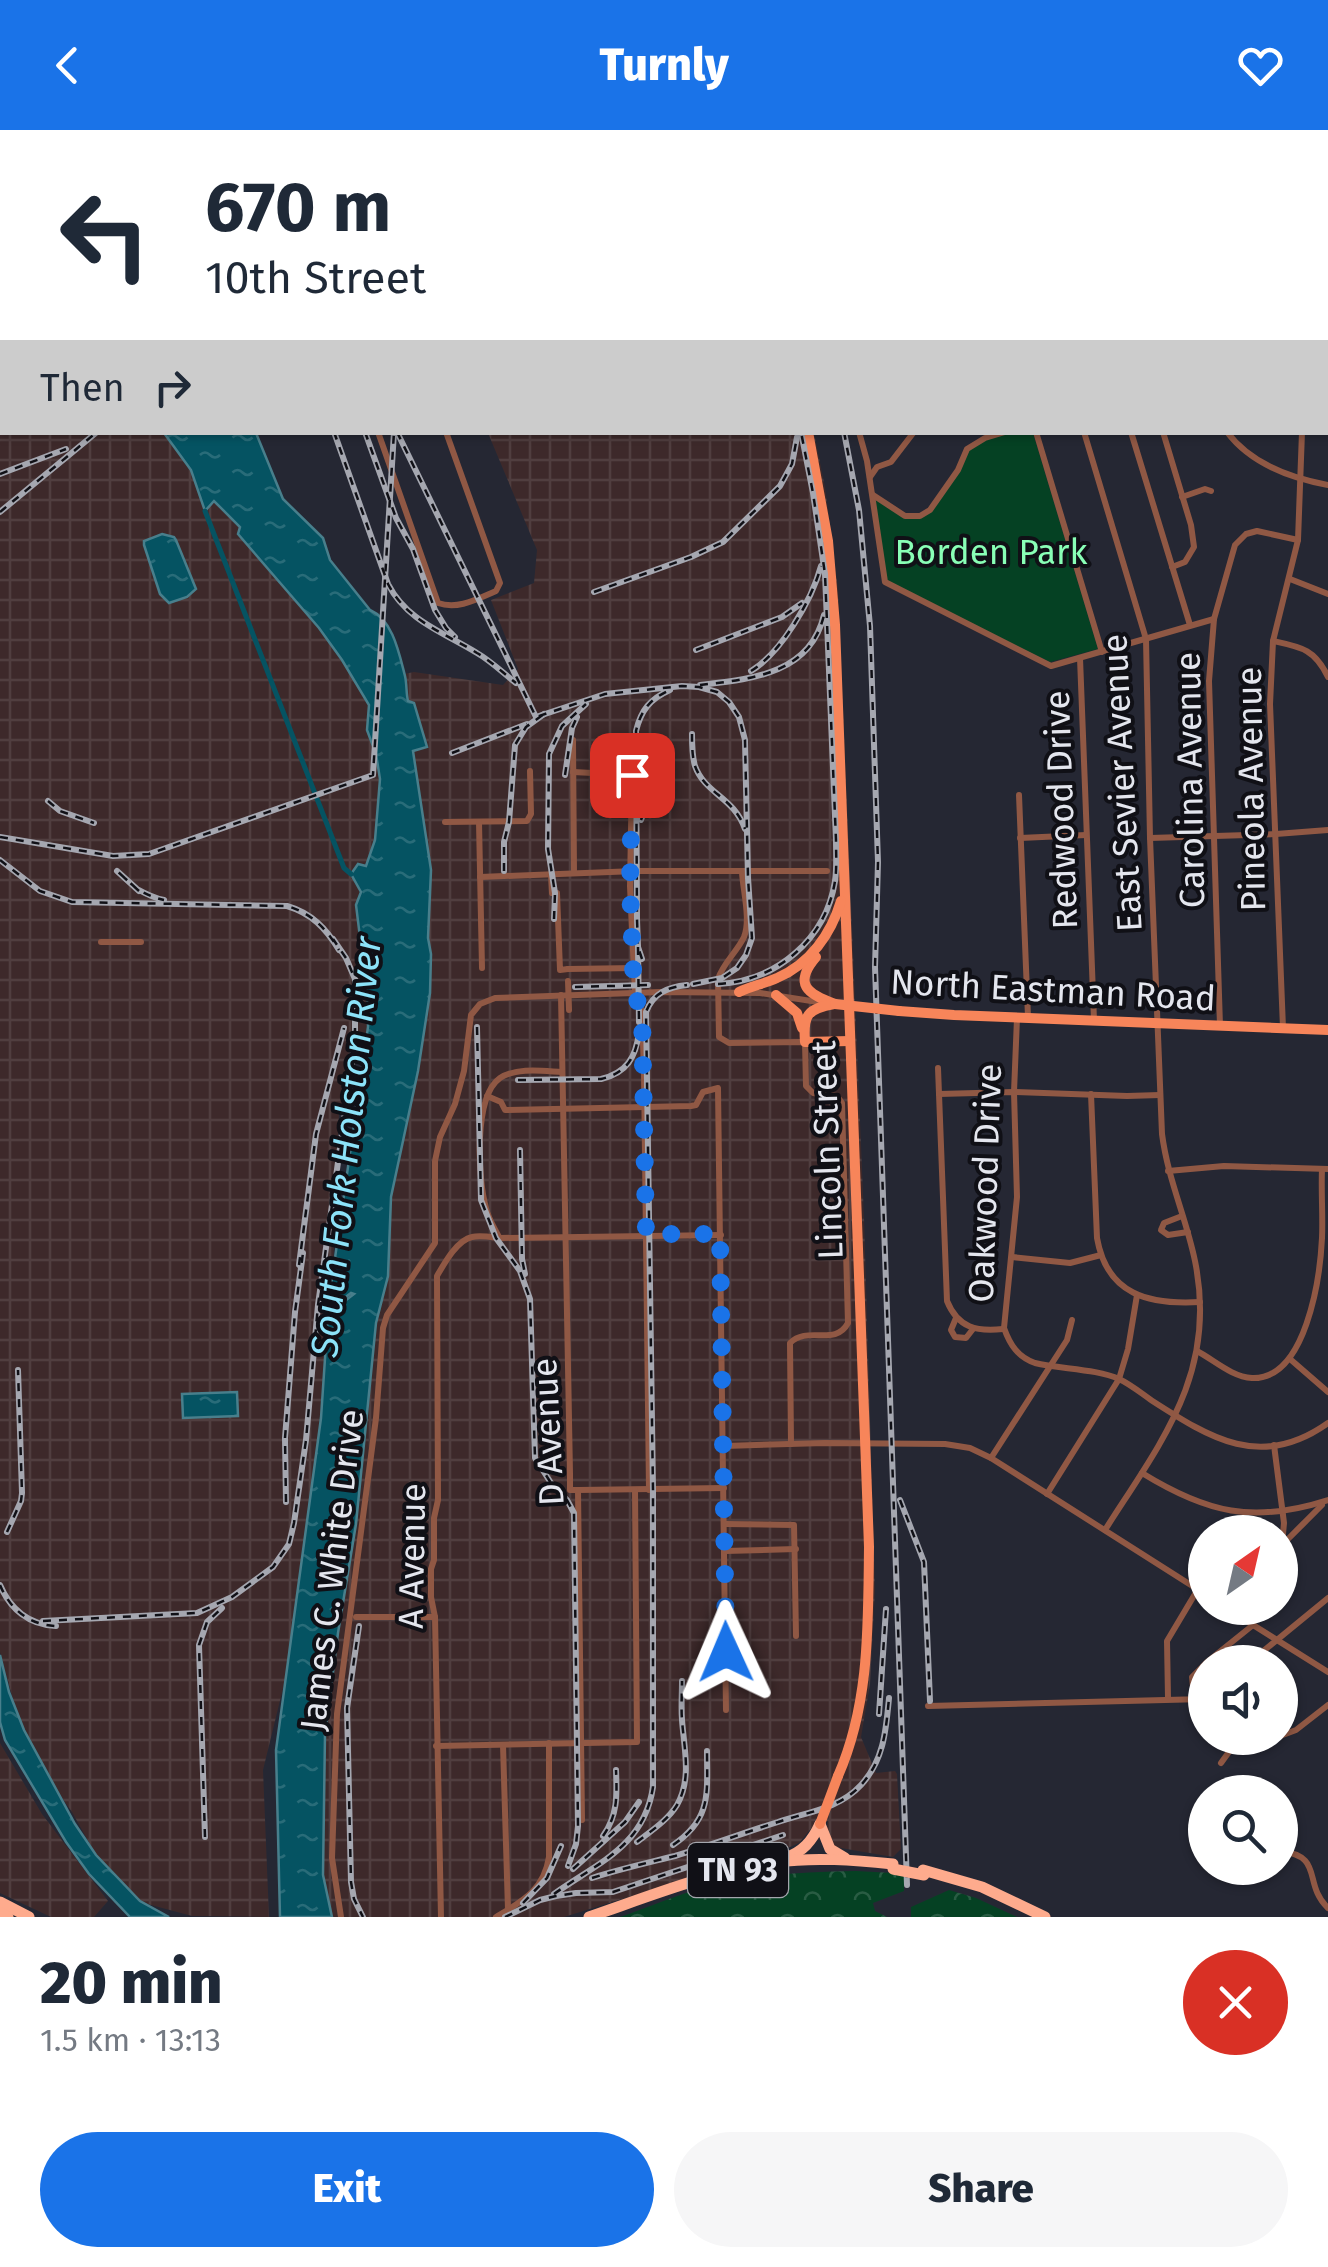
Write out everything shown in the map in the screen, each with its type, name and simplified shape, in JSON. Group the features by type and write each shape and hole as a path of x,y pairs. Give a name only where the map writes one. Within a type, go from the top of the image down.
{"highway":[{"path":"820,1824 830,1849 849,1860"},
{"path":"777,1862 801,1850 820,1824"},
{"name":"TN 93","path":"606,1917 736,1875 849,1860 958,1880 1045,1917"},
{"name":"TN 93","path":"589,1917 700,1879 777,1862 893,1867"},
{"name":"TN 93","path":"924,1873 979,1892 1028,1917"},
{"path":"4,1913 29,1917"}],"main road":[{"name":"Lincoln Street","path":"809,435 834,597 869,1560 864,1687 853,1741 820,1824 815,1863"},
{"path":"738,992 792,971 812,953 832,926 845,890"},
{"path":"835,1004 813,996 804,980 809,965 829,941 846,935"},
{"path":"776,995 797,1013 804,1039"},
{"path":"804,1039 808,1015 816,1008 835,1004"},
{"name":"North Eastman Road","path":"835,1004 1022,1018 1328,1030"},
{"path":"804,1039 850,1041"}],"street":[{"path":"379,435 438,603 453,606 496,591 500,583 447,435"},
{"path":"860,435 885,582 1051,666 1214,619"},
{"path":"869,478 877,467 891,462 912,435"},
{"path":"872,494 905,516 920,516 930,510 958,470 967,448 984,435"},
{"path":"1037,435 1102,652"},
{"name":"East Sevier Avenue","path":"1085,435 1146,639 1162,1134 1168,1171 1198,1274 1200,1302 1197,1351 1176,1416 1104,1530"},
{"path":"1132,435 1190,625"},
{"path":"1165,435 1194,548 1185,562 1172,566"},
{"path":"1229,435 1265,465 1302,480 1328,485"},
{"name":"Pineola Avenue","path":"1283,1028 1270,704 1273,641 1298,540 1302,435"},
{"path":"1182,496 1211,491"},
{"name":"Carolina Avenue","path":"1220,1026 1209,681 1214,619 1235,545 1246,534 1257,531 1298,540"},
{"path":"1290,579 1328,594"},
{"path":"1273,641 1303,648 1321,662 1328,677"},
{"name":"Redwood Drive","path":"1080,658 1094,1020"},
{"path":"574,740 574,873"},
{"path":"445,822 526,822 531,814 530,771"},
{"path":"573,772 632,775 630,873 634,993 642,1012 650,1490"},
{"name":"Oakwood Drive","path":"1019,795 1022,1018 1014,1092 1017,1197 1004,1328 1007,1338 1029,1361 1119,1378 1210,1436 1254,1446 1274,1445"},
{"path":"479,822 482,968"},
{"path":"1150,838 1328,830"},
{"path":"1020,838 1086,835"},
{"path":"480,877 828,871"},
{"path":"742,872 746,932 720,972 718,1034 729,1043 804,1039 806,1086 813,1093 836,1096 842,1103 848,1323 836,1335 800,1335 790,1344 791,1444"},
{"name":"D Avenue","path":"550,874 552,893 557,893 560,970 568,970 569,1010 562,1042"},
{"path":"101,942 141,942"},
{"path":"568,970 635,968"},
{"name":"North Eastman Road","path":"474,1009 494,998 634,993 738,992 835,1004"},
{"name":"D Avenue","path":"561,995 570,1490 578,1490 582,1820"},
{"name":"James C. White Drive","path":"341,1917 332,1858 338,1714 378,1401 383,1328 387,1314 435,1242 435,1161 440,1137 460,1090 474,1009"},
{"path":"938,1068 948,1305 956,1318 973,1329 1004,1328"},
{"path":"499,1238 483,1196 480,1138 488,1096 503,1076 524,1071 562,1072"},
{"path":"488,1096 505,1110 696,1105 703,1092 718,1088 726,1710"},
{"path":"939,1094 1160,1095"},
{"path":"1092,1094 1100,1255 1116,1280 1137,1296 1159,1302 1200,1302"},
{"path":"1168,1171 1224,1166 1325,1169 1316,1285 1290,1359 1273,1374 1252,1378 1234,1373 1197,1351"},
{"path":"1182,1216 1162,1224 1162,1232 1168,1236 1188,1232"},
{"name":"A Avenue","path":"440,1917 435,1616 431,1583 438,1500 437,1276 444,1263 475,1236 720,1234"},
{"path":"1012,1257 1070,1263 1100,1255"},
{"path":"1047,1494 1119,1378 1137,1296"},
{"path":"956,1318 951,1330 955,1336 966,1338 973,1329"},
{"path":"991,1458 1067,1340 1072,1320"},
{"path":"1290,1359 1328,1392"},
{"path":"1283,1515 1274,1445 1306,1436 1328,1423"},
{"path":"724,1446 944,1444 970,1448 1188,1583"},
{"path":"1142,1473 1179,1495 1208,1506 1246,1512 1283,1511 1328,1500"},
{"path":"578,1490 724,1488"},
{"path":"436,1746 637,1742 635,1490"},
{"path":"1298,1530 1328,1500"},
{"path":"724,1524 794,1525 796,1636"},
{"path":"725,1550 796,1549"},
{"path":"1272,1645 1328,1598"},
{"path":"1168,1698 1167,1640 1188,1611"},
{"path":"356,1618 435,1616"},
{"path":"1229,1645 1253,1625 1328,1672"},
{"path":"928,1706 1188,1698"},
{"path":"1298,1728 1328,1705"},
{"path":"503,1744 508,1910"},
{"path":"496,1917 522,1901 547,1873 549,1744"},
{"path":"1221,1763 1227,1755"},
{"path":"1298,1854 1308,1862 1317,1897 1328,1908"}],"shaded area":[{"path":"0,435 165,435 191,470 204,510 214,501 241,528 238,534 319,628 357,684 369,705 367,730 380,779 375,840 359,888 368,1027 339,1112 329,1375 298,1627 263,1770 269,1917 192,1916 140,1902 96,1855 40,1767 20,1725 0,1652"},
{"path":"489,435 814,435 838,589 864,1218 875,1590 870,1684 861,1737 876,1773 897,1774 901,1849 893,1857 835,1847 827,1829 828,1821 814,1825 799,1843 790,1847 564,1917 332,1917 323,1875 325,1734 365,1444 376,1323 388,1274 391,1197 430,993 431,870 413,751 426,747 406,695 404,674 414,672 503,685 518,669 491,600 534,583 537,550"},
{"path":"0,1743 42,1814 108,1901 94,1917 51,1917 0,1893"}],"green space":[{"name":"Borden Park","path":"1034,435 1098,649 1050,662 886,583 875,496 908,515 930,509 970,450 985,438"},
{"path":"856,1871 904,1877 904,1891 873,1903 875,1911 887,1917 620,1917 727,1882 782,1874"},
{"path":"949,1890 1017,1917 911,1917 911,1907"}],"water":[{"path":"165,435 257,435 283,499 323,538 330,560 390,629 406,679 408,701 414,703 427,747 413,751 431,870 430,993 391,1197 388,1276 376,1323 356,1524 325,1734 323,1875 332,1917 280,1917 276,1750 321,1418 328,1314 354,1294 328,1307 368,1027 356,905 361,892 351,874 358,864 366,866 375,840 380,779 367,730 369,705 342,660 238,534 240,527 214,501 205,511 191,470"},
{"path":"162,534 176,540 196,589 169,603 160,594 144,545 144,541"},
{"path":"237,1392 238,1416 183,1418 182,1394"},
{"path":"0,1655 24,1730 75,1824 96,1855 140,1901 169,1917 130,1917 89,1874 66,1842 5,1740 0,1722"}],"waterway":[{"path":"205,511 344,868 351,874"}],"railway":[{"path":"0,512 93,435"},
{"path":"335,435 396,597 416,617 482,656 516,683"},
{"path":"366,435 435,610 455,637"},
{"path":"0,837 113,856 149,854 373,775 394,435"},
{"path":"398,435 536,717 605,694 682,686 717,692 739,717 745,740 752,938 737,968 722,978 693,984"},
{"path":"718,984 760,975 795,953 821,921 835,881 825,574 802,435"},
{"path":"845,435 859,510 870,626 878,862 875,967 907,1885"},
{"path":"594,592 723,542 780,486 792,464 797,437"},
{"path":"0,474 66,449"},
{"path":"751,671 773,652 794,624 821,566"},
{"path":"696,650 782,617 802,603"},
{"path":"700,685 758,676 792,661 817,635 824,615"},
{"path":"642,959 637,919 636,731 647,706 670,690"},
{"path":"554,919 555,893 548,849 549,754 562,726 586,704"},
{"path":"504,871 515,745 526,727 544,714"},
{"path":"565,775 577,717"},
{"path":"452,753 527,724"},
{"path":"692,734 693,758 700,775 734,810 745,829"},
{"path":"641,820 660,768 661,743"},
{"path":"48,801 60,811 94,823"},
{"path":"0,860 40,891 72,902 287,906 317,922 339,950"},
{"path":"139,891 117,871 137,889 164,900"},
{"path":"43,1621 197,1613 232,1597 273,1567 289,1544 306,1440 318,1305 355,1041 355,979 333,939"},
{"path":"638,947 639,1022"},
{"path":"575,987 648,985"},
{"path":"554,1894 629,1839 648,1808 653,1787 646,1012 662,992 687,985"},
{"path":"477,1027 481,1200 496,1238 520,1271 530,1299 535,1458 574,1513 578,1826 568,1866"},
{"path":"299,1265 316,1134 344,1028"},
{"path":"518,1080 610,1076 629,1063 639,1032"},
{"path":"520,1150 525,1274"},
{"path":"286,1502 285,1438 303,1253"},
{"path":"7,1532 22,1493 18,1370"},
{"path":"900,1500 924,1562 930,1701"},
{"path":"0,1585 22,1614 37,1623 56,1626"},
{"path":"205,1837 199,1645 207,1622 222,1608"},
{"path":"879,1714 886,1609"},
{"path":"359,1626 347,1708 351,1882 363,1917"},
{"path":"637,1842 669,1816 682,1795 686,1763 682,1681"},
{"path":"592,1878 688,1852 843,1800 861,1785 875,1765 885,1733 889,1698"},
{"path":"673,1845 695,1825 705,1804 707,1751"},
{"path":"603,1836 614,1812 616,1770"},
{"path":"573,1869 625,1822 639,1802"},
{"path":"505,1917 556,1896 613,1892 783,1835"},
{"path":"523,1903 547,1878 561,1846"}],"route":[{"path":"632,775 630,886 634,993 642,1012 646,1234 720,1234 726,1652"}],"water label":[{"name":"South Fork Holston River","path":"346,1147"}]}
